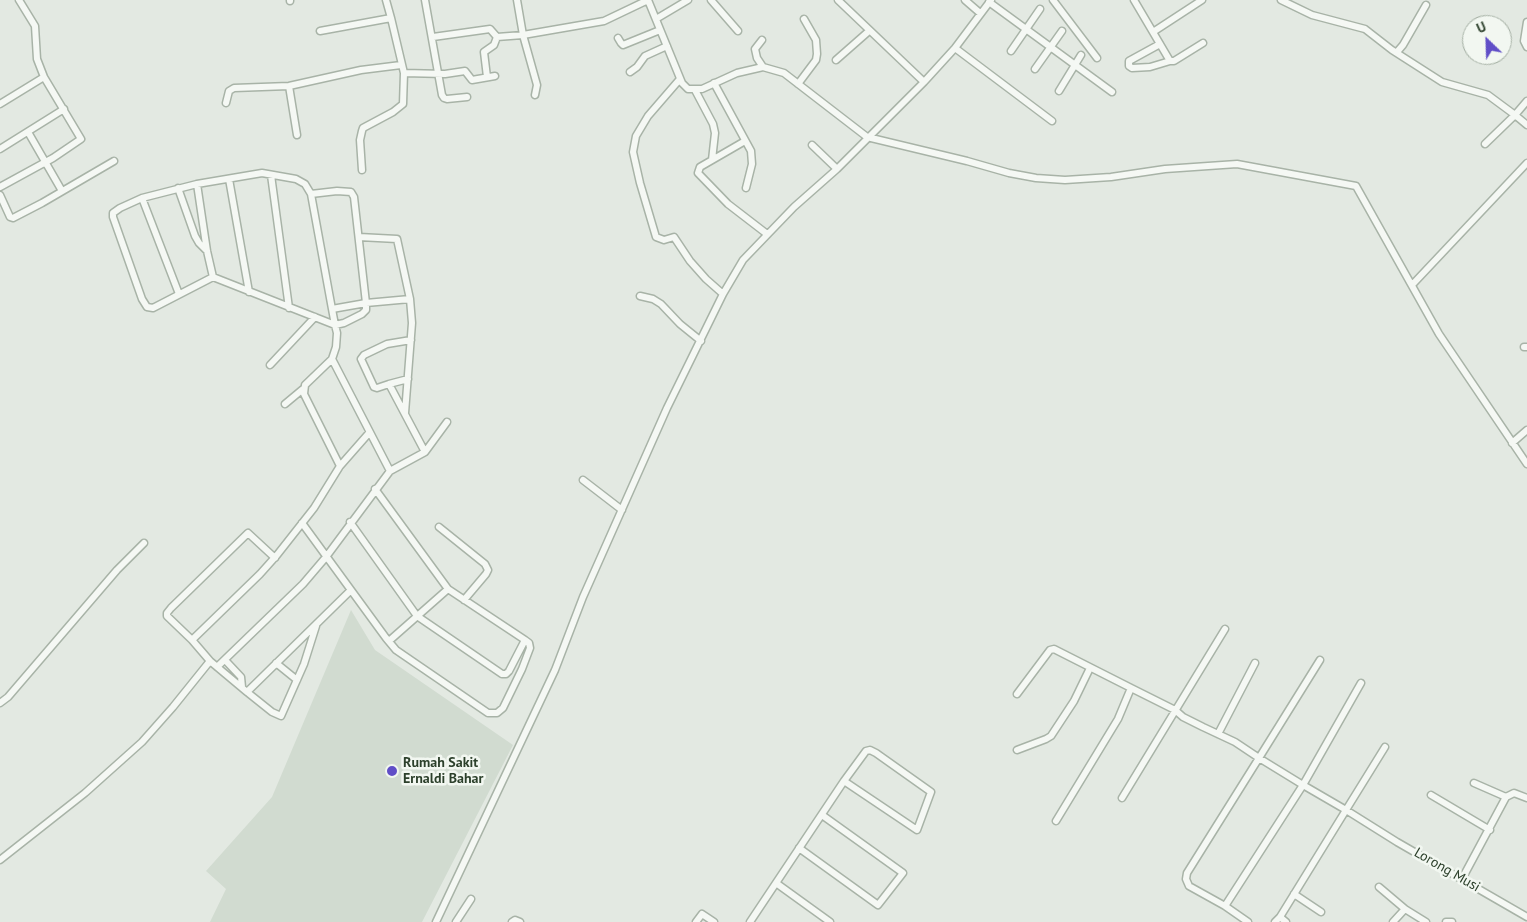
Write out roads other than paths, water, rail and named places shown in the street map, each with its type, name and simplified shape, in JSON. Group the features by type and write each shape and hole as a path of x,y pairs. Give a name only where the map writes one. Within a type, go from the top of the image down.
{"street":[{"path":"0,188 46,162 81,139 44,77 35,53 35,26 19,0"},
{"path":"362,170 360,140 363,128 393,112 403,104 404,73 392,18 386,0"},
{"path":"425,0 442,95 444,98 466,97"},
{"path":"517,0 523,35 537,85 535,95"},
{"path":"433,37 490,29 498,37 523,35 604,21 648,0 680,79 688,89 702,89 737,73 763,67 784,72 867,137 959,158 1009,173 1036,178 1065,180 1111,177 1164,169 1237,164 1356,186 1439,334 1527,464"},
{"path":"656,19 688,0"},
{"path":"711,0 738,31"},
{"path":"965,0 980,13"},
{"path":"1053,0 1097,58"},
{"path":"1134,0 1170,61"},
{"path":"1153,32 1202,0"},
{"path":"1281,0 1312,15 1365,29 1442,82 1488,95 1527,125"},
{"path":"839,1 924,82"},
{"path":"436,922 555,670 583,597 667,408 723,294 743,260 794,207 837,169 924,82 955,48 990,1 1112,92"},
{"path":"1397,52 1426,5"},
{"path":"1011,51 1040,8"},
{"path":"320,31 392,18"},
{"path":"798,84 816,60 817,54 816,40 804,20"},
{"path":"1527,22 1524,41 1527,47"},
{"path":"618,38 623,45 660,30"},
{"path":"836,60 869,31"},
{"path":"1035,69 1062,31"},
{"path":"404,73 438,74 465,72 472,80 491,77 484,52 494,45 498,37"},
{"path":"762,40 756,49 757,58 763,67"},
{"path":"1160,44 1130,61 1129,66 1132,68 1150,67 1170,61 1174,62 1203,43"},
{"path":"630,72 637,67 645,56 667,46"},
{"path":"955,48 1052,121"},
{"path":"1059,91 1082,55"},
{"path":"226,103 229,91 234,88 289,86 361,70 401,65"},
{"path":"0,104 44,77"},
{"path":"680,79 648,116 636,136 633,152 656,237 664,240 674,238 690,261 723,294"},
{"path":"714,83 751,151 752,164 746,188"},
{"path":"289,86 297,135"},
{"path":"695,90 713,124 715,132 712,160"},
{"path":"1485,144 1527,101"},
{"path":"0,149 64,109"},
{"path":"28,132 62,192"},
{"path":"745,142 712,160 698,170 698,173 728,204 767,234"},
{"path":"812,145 837,169"},
{"path":"0,195 10,216 13,218 114,161"},
{"path":"1412,285 1527,162"},
{"path":"213,276 153,308 147,307 142,299 113,213 142,198 178,188 262,173 296,179 305,184 311,194 335,326 336,347 332,359 303,389 285,404"},
{"path":"271,175 289,308"},
{"path":"229,179 249,292"},
{"path":"197,184 207,251 213,276"},
{"path":"178,188 195,236 207,251"},
{"path":"213,276 335,326 362,314 366,310 366,303 354,197 351,192 336,191 311,194"},
{"path":"142,198 179,294"},
{"path":"359,237 397,239 410,299 412,322 405,415"},
{"path":"640,296 653,298 661,304 701,342"},
{"path":"332,309 366,303 410,299"},
{"path":"270,365 315,317"},
{"path":"408,379 377,388 374,387 361,359 364,355 387,344 411,340"},
{"path":"332,359 368,433 390,471"},
{"path":"389,384 425,452"},
{"path":"303,389 340,466"},
{"path":"218,667 303,584 326,557 350,522 390,471 425,452 447,422"},
{"path":"1512,443 1527,430"},
{"path":"192,640 275,558 302,523 340,466 368,433"},
{"path":"583,480 622,510"},
{"path":"302,523 396,650 488,713 494,714 503,708 522,669 530,648 529,643 448,589 375,489"},
{"path":"350,522 418,616 502,674 509,672 525,640"},
{"path":"439,527 486,564 488,570 486,574 464,600"},
{"path":"275,558 248,533 167,613 167,616 210,661 272,712 281,716 304,664 316,624"},
{"path":"0,703 8,698 117,570 144,543"},
{"path":"389,641 448,589"},
{"path":"244,689 276,663 350,590"},
{"path":"1122,798 1225,629"},
{"name":"Lorong Musi","path":"1017,694 1052,649 1175,710 1182,716 1218,734 1397,842 1527,916"},
{"path":"225,660 241,677 244,689"},
{"path":"1248,922 1225,906 1189,886 1186,879 1187,873 1320,660"},
{"path":"0,860 85,793 142,742 198,678 210,661"},
{"path":"276,663 297,680"},
{"path":"1218,734 1255,663"},
{"path":"1017,750 1051,736 1074,701 1090,668"},
{"path":"1225,906 1303,785 1361,683"},
{"path":"1056,821 1118,719 1131,688"},
{"path":"1286,922 1277,919 1384,747"},
{"path":"752,921 799,848 844,781 866,751 870,750 876,753 931,792 918,830 844,781"},
{"path":"1474,783 1506,797"},
{"path":"1462,879 1490,830 1506,797 1514,793 1527,798"},
{"path":"1432,795 1490,830"},
{"path":"799,848 878,905 903,873 822,815"},
{"path":"776,883 830,922"},
{"path":"1379,887 1406,909 1426,922"},
{"path":"1294,894 1322,912"},
{"path":"456,922 471,899"},
{"path":"1393,922 1406,909"},
{"path":"696,922 702,914 714,922"},
{"path":"512,922 514,920 520,922"},
{"path":"1446,922 1452,922"}],"place":[{"name":"Rumah Sakit Ernaldi Bahar","path":"392,771"}]}
